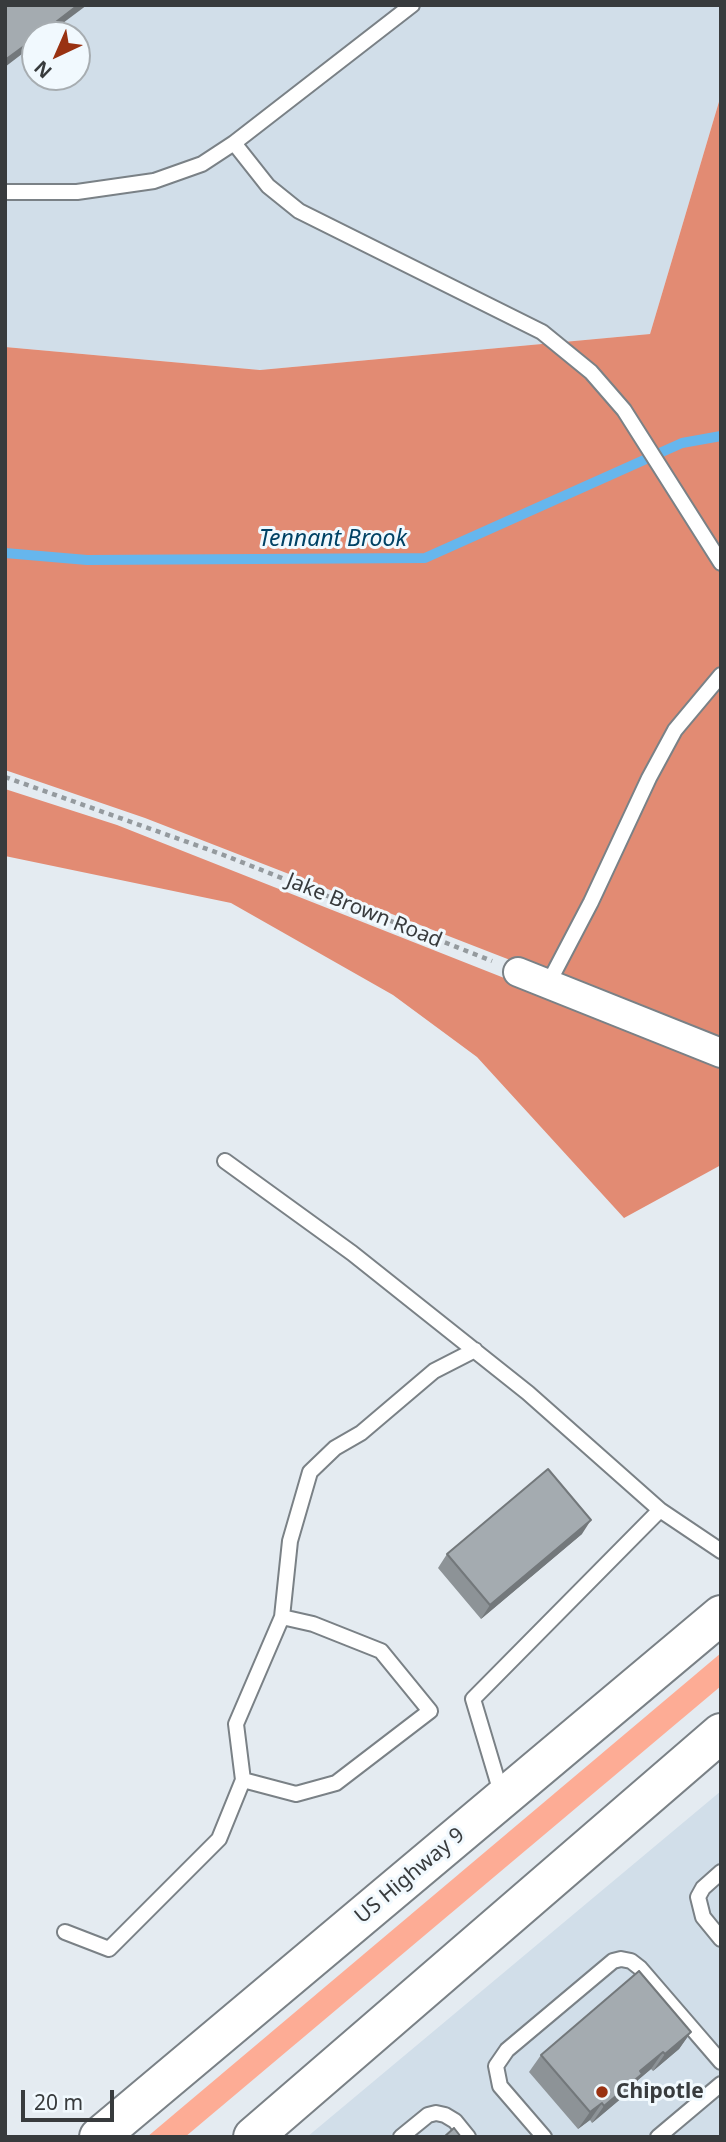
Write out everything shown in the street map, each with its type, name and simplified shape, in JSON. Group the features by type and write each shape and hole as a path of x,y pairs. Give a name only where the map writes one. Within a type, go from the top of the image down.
{"highway":[{"name":"US Highway 9","path":"99,2137 721,1615"},
{"path":"253,2137 721,1733"}],"street":[{"path":"519,972 721,1053"}],"lane":[{"path":"5,192 77,192 154,181 202,164 234,143 412,5"},
{"path":"234,143 268,186 299,211 542,332 591,372 624,410 719,559"},
{"path":"548,984 675,730 721,675"},
{"path":"225,1161 352,1253 528,1393 660,1510 721,1551"},
{"path":"65,1932 108,1949 219,1839 243,1780 236,1724 282,1617 290,1541 310,1472 335,1448 361,1433 434,1371 475,1350"},
{"path":"503,1798 473,1699 660,1510"},
{"path":"243,1780 296,1794 336,1783 430,1711 381,1651 313,1624 282,1617"},
{"path":"721,1872 702,1888 698,1897 703,1917 721,1938"},
{"path":"544,2137 500,2086 496,2066 507,2050 613,1961 631,1961 640,1968 721,2062"},
{"path":"657,2137 721,2084"},
{"path":"401,2137 428,2115 436,2113 455,2121 468,2137"}],"path":[{"name":"Jake Brown Road","path":"5,777 221,854 519,972"}],"shaded area":[{"path":"5,5 721,5 721,95 650,334 260,370 5,347"},
{"path":"721,95 721,1042 145,818 5,770 5,347 260,370 650,334"},
{"path":"5,789 117,825 565,1002 721,1067 721,1165 624,1218 477,1057 393,995 231,903 5,856"},
{"path":"721,1653 721,1686 185,2137 147,2137"},
{"path":"721,1791 721,2137 307,2137"}],"building":[{"path":"5,5 78,5 57,21 21,21 21,48 5,60"},
{"path":"548,1469 591,1520 490,1605 447,1554"},
{"path":"639,1971 691,2032 640,2071 642,2074 604,2106 602,2103 590,2112 541,2055"},
{"path":"454,2128 461,2137 444,2137"}],"waterway":[{"name":"Tennant Brook","path":"5,553 87,560 425,558 682,443 721,436"}],"place":[{"name":"Chipotle","path":"602,2092"}]}
